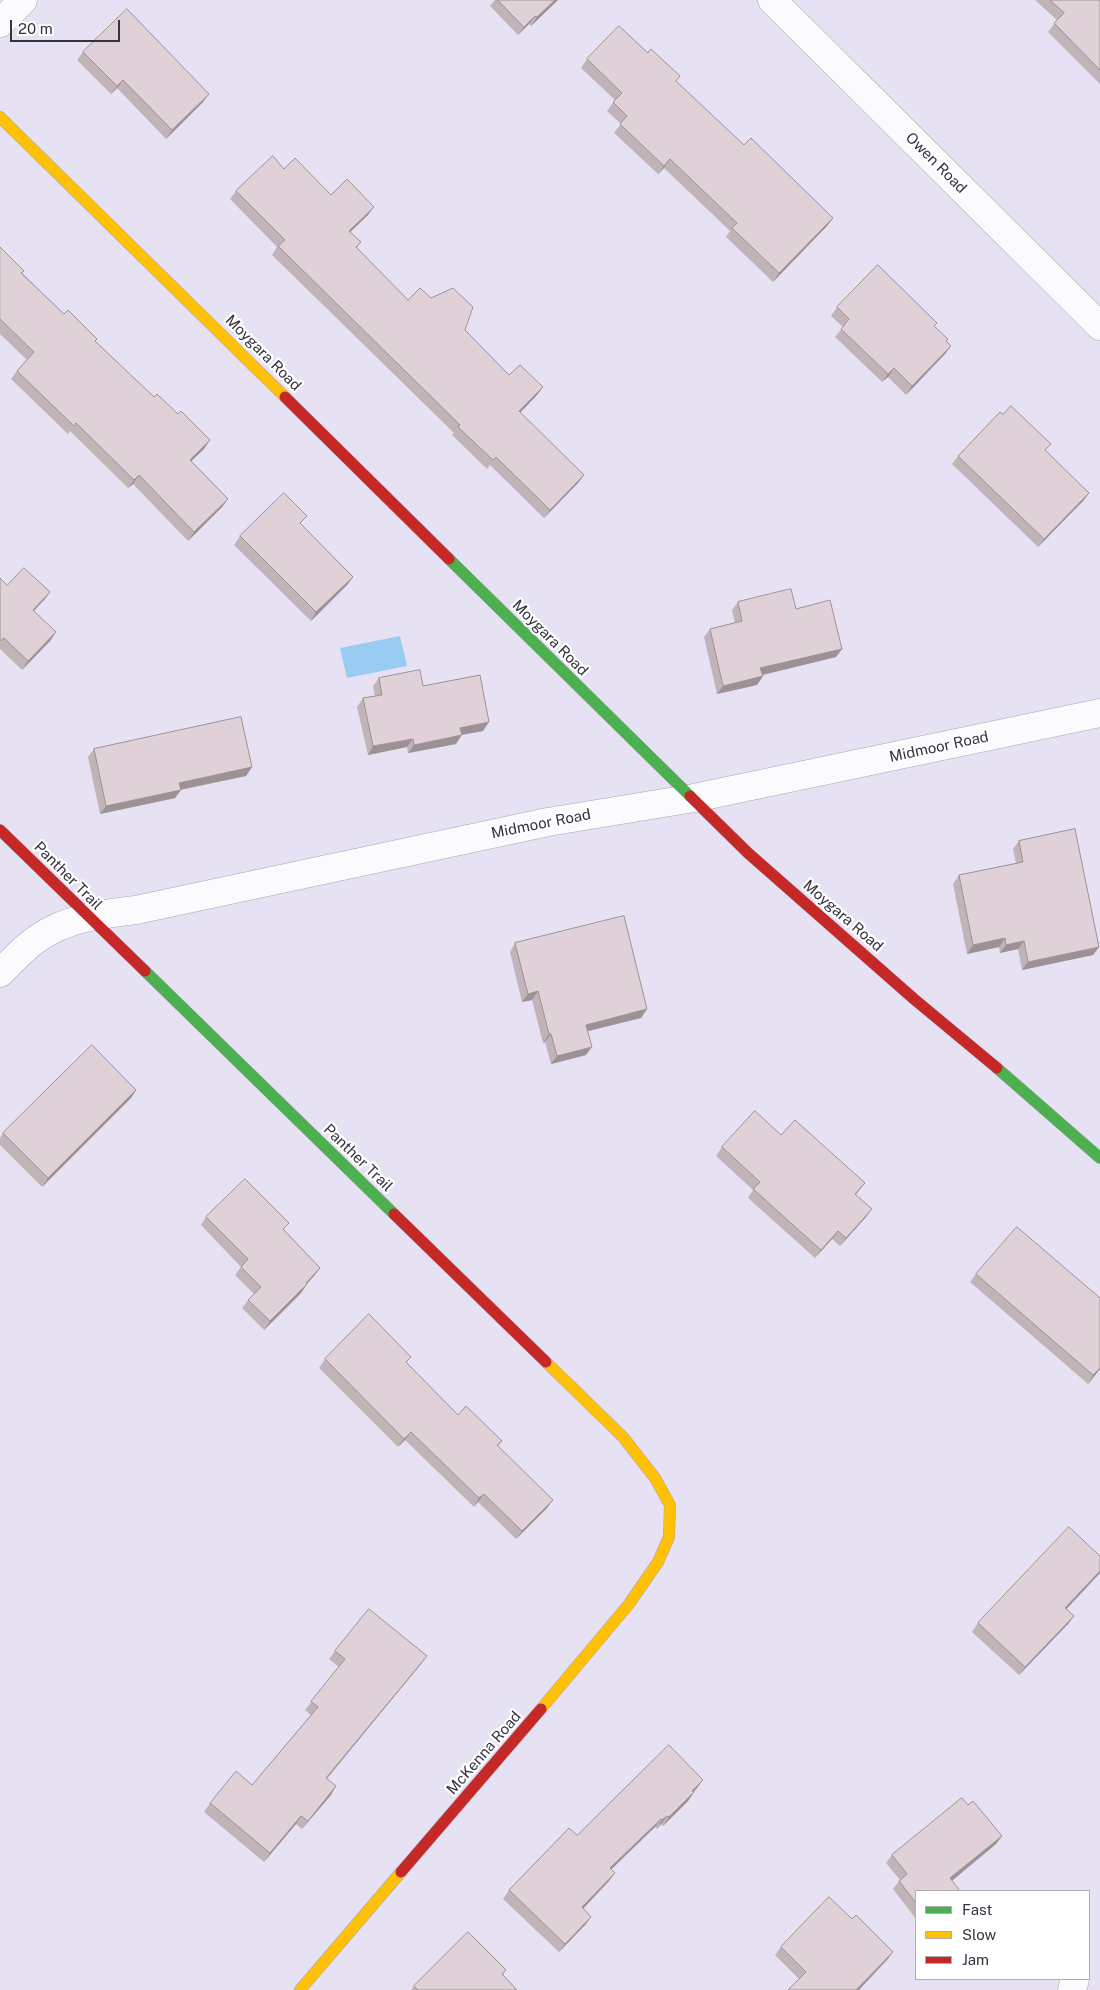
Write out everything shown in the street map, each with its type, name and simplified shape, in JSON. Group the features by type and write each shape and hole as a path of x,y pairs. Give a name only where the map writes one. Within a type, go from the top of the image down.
{"street":[{"path":"0,23 23,0"},
{"name":"Owen Road","path":"772,0 1100,326"},
{"name":"Moygara Road","path":"0,117 755,859 914,999 987,1059 1100,1158"},
{"name":"Midmoor Road","path":"0,973 36,939 57,927 87,916 136,910 548,822 694,798 1100,713"},
{"name":"Panther Trail","path":"0,830 622,1437 655,1478 670,1504 669,1524"},
{"name":"McKenna Road","path":"300,1990 629,1604 658,1562 669,1536 669,1524"}],"water":[{"path":"400,636 407,666 347,678 340,648"}],"building":[{"path":"498,0 555,0 524,27"},
{"path":"1050,0 1100,0 1100,70 1054,23 1064,13"},
{"path":"127,9 209,94 172,130 123,80 117,86 83,52"},
{"path":"619,26 648,53 651,49 680,76 676,81 744,145 751,138 833,218 779,273 732,228 737,223 670,159 664,166 620,124 627,116 613,102 622,93 587,59"},
{"path":"273,156 284,169 295,158 331,195 347,179 374,207 349,231 361,242 356,247 408,300 420,288 431,298 453,288 473,307 465,330 509,375 520,365 543,387 519,411 584,475 550,510 496,457 493,460 458,427 460,425 278,246 285,240 236,191"},
{"path":"0,247 24,271 21,273 64,314 68,310 97,339 95,341 154,397 157,394 178,414 181,411 210,440 190,460 228,499 194,532 139,475 134,480 76,423 74,426 17,371 34,352 0,319"},
{"path":"878,265 937,323 934,326 948,339 946,341 951,346 912,386 894,368 888,374 841,329 849,319 837,307"},
{"path":"1011,406 1051,444 1045,450 1089,493 1044,539 958,456 1000,412 1003,414"},
{"path":"284,493 307,516 300,523 353,577 316,612 240,536"},
{"path":"24,568 50,592 33,610 56,632 28,661 4,638 0,641 0,578 7,585"},
{"path":"791,589 796,609 830,600 842,649 760,668 763,676 723,686 710,629 742,621 738,602"},
{"path":"420,670 423,686 480,675 489,722 460,728 462,735 414,745 413,739 373,746 363,698 382,695 379,678"},
{"path":"241,717 252,767 179,783 181,790 106,806 94,749"},
{"path":"1075,829 1099,947 1028,962 1024,941 1006,945 1005,938 973,945 959,875 1023,862 1019,841"},
{"path":"624,916 647,1009 586,1025 592,1047 557,1056 551,1034 549,1034 538,991 528,994 515,943"},
{"path":"92,1045 136,1090 48,1178 3,1133"},
{"path":"755,1111 781,1135 795,1120 865,1183 855,1194 872,1209 846,1238 838,1231 821,1250 753,1189 760,1182 722,1147"},
{"path":"245,1179 289,1223 283,1229 320,1268 307,1284 270,1321 248,1300 261,1287 241,1267 248,1259 206,1217"},
{"path":"1017,1227 1100,1298 1100,1368 1093,1375 976,1274"},
{"path":"369,1314 411,1357 406,1362 458,1415 466,1406 502,1441 497,1445 553,1500 522,1531 484,1494 479,1498 411,1432 404,1439 325,1359"},
{"path":"1069,1527 1100,1556 1100,1571 1065,1608 1074,1616 1025,1667 978,1623"},
{"path":"369,1609 427,1656 326,1778 336,1786 308,1821 301,1816 270,1853 210,1803 236,1771 252,1785 318,1707 311,1701 345,1659 335,1651"},
{"path":"669,1745 703,1780 669,1817 661,1819 610,1868 615,1873 582,1907 591,1917 565,1944 509,1890 569,1828 577,1835"},
{"path":"962,1798 968,1805 973,1801 1002,1836 950,1878 959,1890 915,1890 915,1902 899,1881 907,1874 892,1855"},
{"path":"829,1897 852,1919 856,1915 893,1952 856,1990 788,1990 806,1972 781,1947"},
{"path":"468,1932 506,1970 502,1974 517,1990 418,1990 414,1986"}],"traffic: fast":[{"path":"449,559 690,796"},
{"path":"145,971 394,1214"},
{"path":"997,1068 1100,1158"}],"traffic: slow":[{"path":"0,117 285,397"},
{"path":"541,1709 629,1604 658,1562 669,1537 670,1505 655,1478 623,1437 546,1362"},
{"path":"300,1990 401,1872"}],"traffic: jam":[{"path":"285,397 449,559"},
{"path":"690,796 748,853 914,999 997,1068"},
{"path":"0,830 145,971"},
{"path":"394,1214 546,1362"},
{"path":"401,1872 541,1709"}]}
